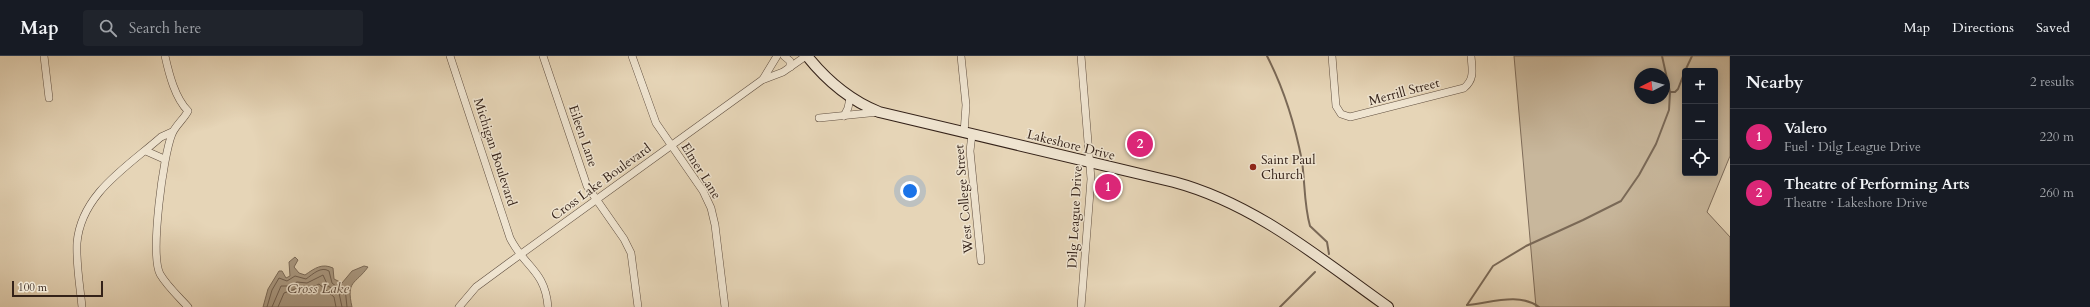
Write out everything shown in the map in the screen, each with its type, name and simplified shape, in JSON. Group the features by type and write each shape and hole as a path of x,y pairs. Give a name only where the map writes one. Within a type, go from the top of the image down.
{"main road":[{"name":"Lakeshore Drive","path":"806,56 825,78 850,98 879,112 1199,189 1237,205 1269,223 1388,307"}],"street":[{"path":"44,56 50,98"},
{"path":"165,56 173,84 181,103 188,111 172,132 164,160 159,209 158,265 160,274 188,307"},
{"name":"Michigan Boulevard","path":"450,56 510,238 520,255 542,280 546,290 548,307"},
{"name":"Eileen Lane","path":"543,56 587,186 629,248 633,262 638,307"},
{"name":"Elmer Lane","path":"632,56 651,113 671,146 702,191 711,208 715,225 725,307"},
{"path":"784,56 790,61 790,67"},
{"name":"Cross Lake Boulevard","path":"459,307 476,287 596,200 762,80 783,72 806,56"},
{"name":"West College Street","path":"961,56 981,262"},
{"name":"Dilg League Drive","path":"1081,56 1091,163 1090,195 1081,307"},
{"name":"Merrill Street","path":"1332,56 1336,106 1341,114 1350,117 1464,88 1471,82 1473,75 1471,56"},
{"path":"776,59 783,72"},
{"name":"Cross Lake Boulevard","path":"762,80 776,59"},
{"path":"844,116 848,108 850,98"},
{"path":"819,118 879,112"},
{"path":"82,307 77,245 79,229 86,210 101,189 162,137 172,132"},
{"path":"146,151 164,160"}],"shaded area":[{"path":"1514,56 1730,56 1730,156 1707,212 1730,237 1730,307 1536,307"}],"water":[{"name":"Cross Lake","path":"295,257 298,260 294,267 299,273 305,275 312,270 325,266 333,268 334,279 342,283 352,271 364,266 368,267 351,287 350,298 352,307 263,307 268,289 279,271 282,271 286,278 290,276 289,262"}],"waterway":[{"path":"1267,56 1284,94 1296,134 1302,161 1310,226 1327,242 1329,254"},
{"path":"1467,305 1493,266 1526,246 1621,201 1639,175 1656,144 1669,110 1670,92 1662,56"},
{"path":"1686,68 1692,56"},
{"path":"1670,92 1675,92 1678,89 1682,79"},
{"path":"1280,307 1315,272"},
{"path":"1467,305 1513,299 1523,300 1539,307"}],"place":[{"name":"Theatre of Performing Arts","path":"1140,144"},
{"name":"Saint Paul Church","path":"1253,167"},
{"name":"Valero","path":"1108,187"}]}
